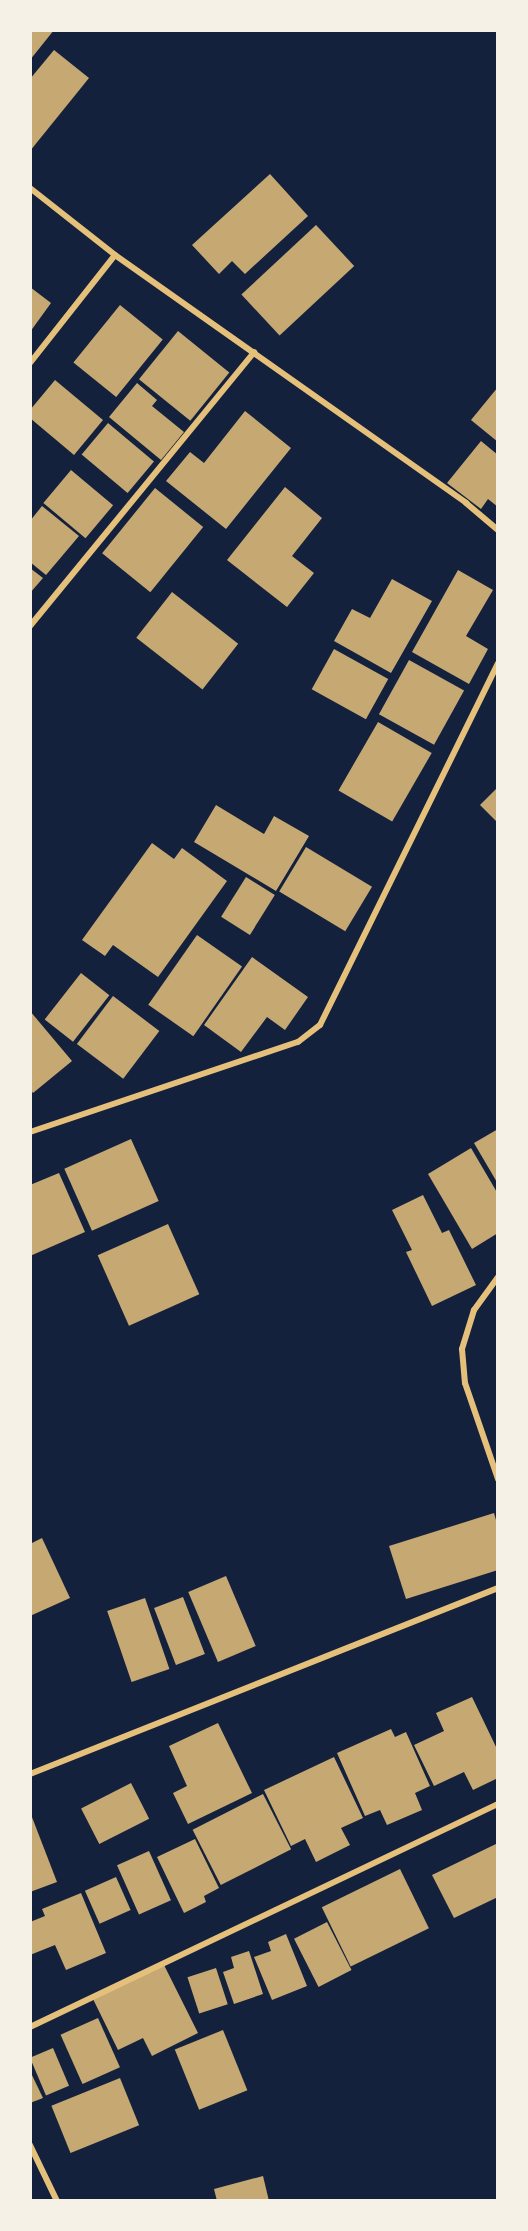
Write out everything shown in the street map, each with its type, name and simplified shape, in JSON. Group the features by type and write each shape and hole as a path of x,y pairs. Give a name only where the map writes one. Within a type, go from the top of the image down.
{"street":[{"path":"30,188 115,255 254,352 498,530"},
{"path":"30,363 115,255"},
{"path":"30,626 254,352"},
{"path":"30,1132 298,1042 320,1025 496,673 498,663"},
{"path":"498,1277 474,1310 462,1349 465,1383 498,1479"},
{"path":"30,1774 498,1588"},
{"path":"30,2027 498,1804"},
{"path":"30,2145 57,2201"}],"building":[{"path":"30,30 54,30 30,60"},
{"path":"54,50 89,78 30,151 30,79"},
{"path":"270,174 308,216 245,274 232,261 219,274 192,245"},
{"path":"316,225 354,266 280,336 241,295"},
{"path":"30,287 51,303 30,332"},
{"path":"120,305 163,340 116,397 73,363"},
{"path":"178,331 229,373 190,421 139,379"},
{"path":"55,380 103,420 74,455 30,418 30,410"},
{"path":"137,383 157,400 152,406 184,432 161,460 109,417"},
{"path":"498,387 498,442 471,420"},
{"path":"245,411 291,448 226,529 166,481 190,452 204,463"},
{"path":"108,423 154,462 128,493 82,454"},
{"path":"481,441 498,455 498,507 488,499 481,509 447,483"},
{"path":"71,470 113,505 85,538 43,503"},
{"path":"285,487 322,518 292,556 314,573 287,607 227,560"},
{"path":"155,488 203,527 150,592 102,553"},
{"path":"42,506 79,536 46,575 30,562 30,521"},
{"path":"30,568 43,578 30,593"},
{"path":"458,570 493,590 466,636 488,649 469,684 412,652"},
{"path":"392,579 432,601 391,673 334,641 352,609 370,618"},
{"path":"172,592 238,644 202,689 136,638"},
{"path":"334,649 388,679 366,719 312,689"},
{"path":"409,660 464,691 434,745 379,714"},
{"path":"378,722 432,753 392,821 338,790"},
{"path":"498,787 498,823 480,805"},
{"path":"216,805 264,834 274,816 309,836 276,891 194,842"},
{"path":"152,843 174,859 182,848 227,881 158,977 113,945 105,956 82,940"},
{"path":"306,847 372,887 345,931 279,892"},
{"path":"246,877 275,895 250,935 221,917"},
{"path":"197,935 242,967 193,1036 148,1005"},
{"path":"252,957 308,997 285,1030 267,1017 241,1052 204,1025"},
{"path":"81,973 109,995 73,1042 45,1019"},
{"path":"113,996 159,1031 123,1079 77,1044"},
{"path":"30,1011 72,1061 33,1093 30,1089"},
{"path":"498,1129 498,1184 474,1143"},
{"path":"131,1139 159,1201 92,1231 64,1169"},
{"path":"471,1148 498,1194 498,1233 472,1249 428,1174"},
{"path":"59,1173 85,1232 30,1256 30,1185"},
{"path":"423,1195 442,1233 449,1230 476,1285 432,1306 406,1252 412,1250 392,1210"},
{"path":"168,1224 199,1294 129,1326 98,1255"},
{"path":"494,1513 498,1527 498,1570 406,1599 389,1546"},
{"path":"42,1538 70,1598 30,1616 30,1544"},
{"path":"226,1576 256,1646 218,1662 188,1592"},
{"path":"183,1597 205,1654 176,1665 154,1608"},
{"path":"145,1598 169,1669 132,1682 107,1611"},
{"path":"472,1697 498,1751 498,1778 473,1790 464,1772 434,1786 414,1745 444,1731 436,1713"},
{"path":"218,1723 252,1793 188,1824 173,1793 187,1786 169,1746"},
{"path":"391,1729 395,1737 406,1732 430,1786 415,1793 422,1810 387,1825 380,1810 365,1816 337,1753"},
{"path":"334,1757 363,1818 341,1828 350,1845 316,1862 305,1839 291,1846 264,1790"},
{"path":"131,1783 149,1819 99,1844 81,1808"},
{"path":"263,1794 291,1849 221,1885 193,1830"},
{"path":"30,1812 57,1882 30,1892"},
{"path":"195,1839 219,1888 204,1896 206,1902 184,1913 157,1857"},
{"path":"498,1843 498,1897 454,1918 432,1875"},
{"path":"149,1851 171,1900 139,1915 117,1865"},
{"path":"400,1869 429,1928 351,1966 322,1907"},
{"path":"116,1877 131,1910 100,1924 85,1891"},
{"path":"81,1893 106,1953 66,1970 55,1945 30,1955 30,1922 45,1916 42,1909"},
{"path":"327,1922 352,1970 319,1987 294,1939"},
{"path":"286,1934 307,1986 272,2000 254,1957 271,1951 268,1942"},
{"path":"249,1951 263,1994 234,2004 223,1972 234,1968 231,1957"},
{"path":"164,1965 198,2033 152,2056 143,2038 118,2050 93,1999"},
{"path":"216,1968 228,2004 199,2013 187,1977"},
{"path":"98,2018 120,2067 83,2084 61,2035"},
{"path":"223,2030 247,2090 199,2110 175,2049"},
{"path":"53,2048 69,2086 46,2096 30,2058"},
{"path":"30,2071 43,2098 30,2103"},
{"path":"120,2078 139,2125 70,2153 51,2106"},
{"path":"263,2176 269,2201 217,2201 214,2189"}]}
